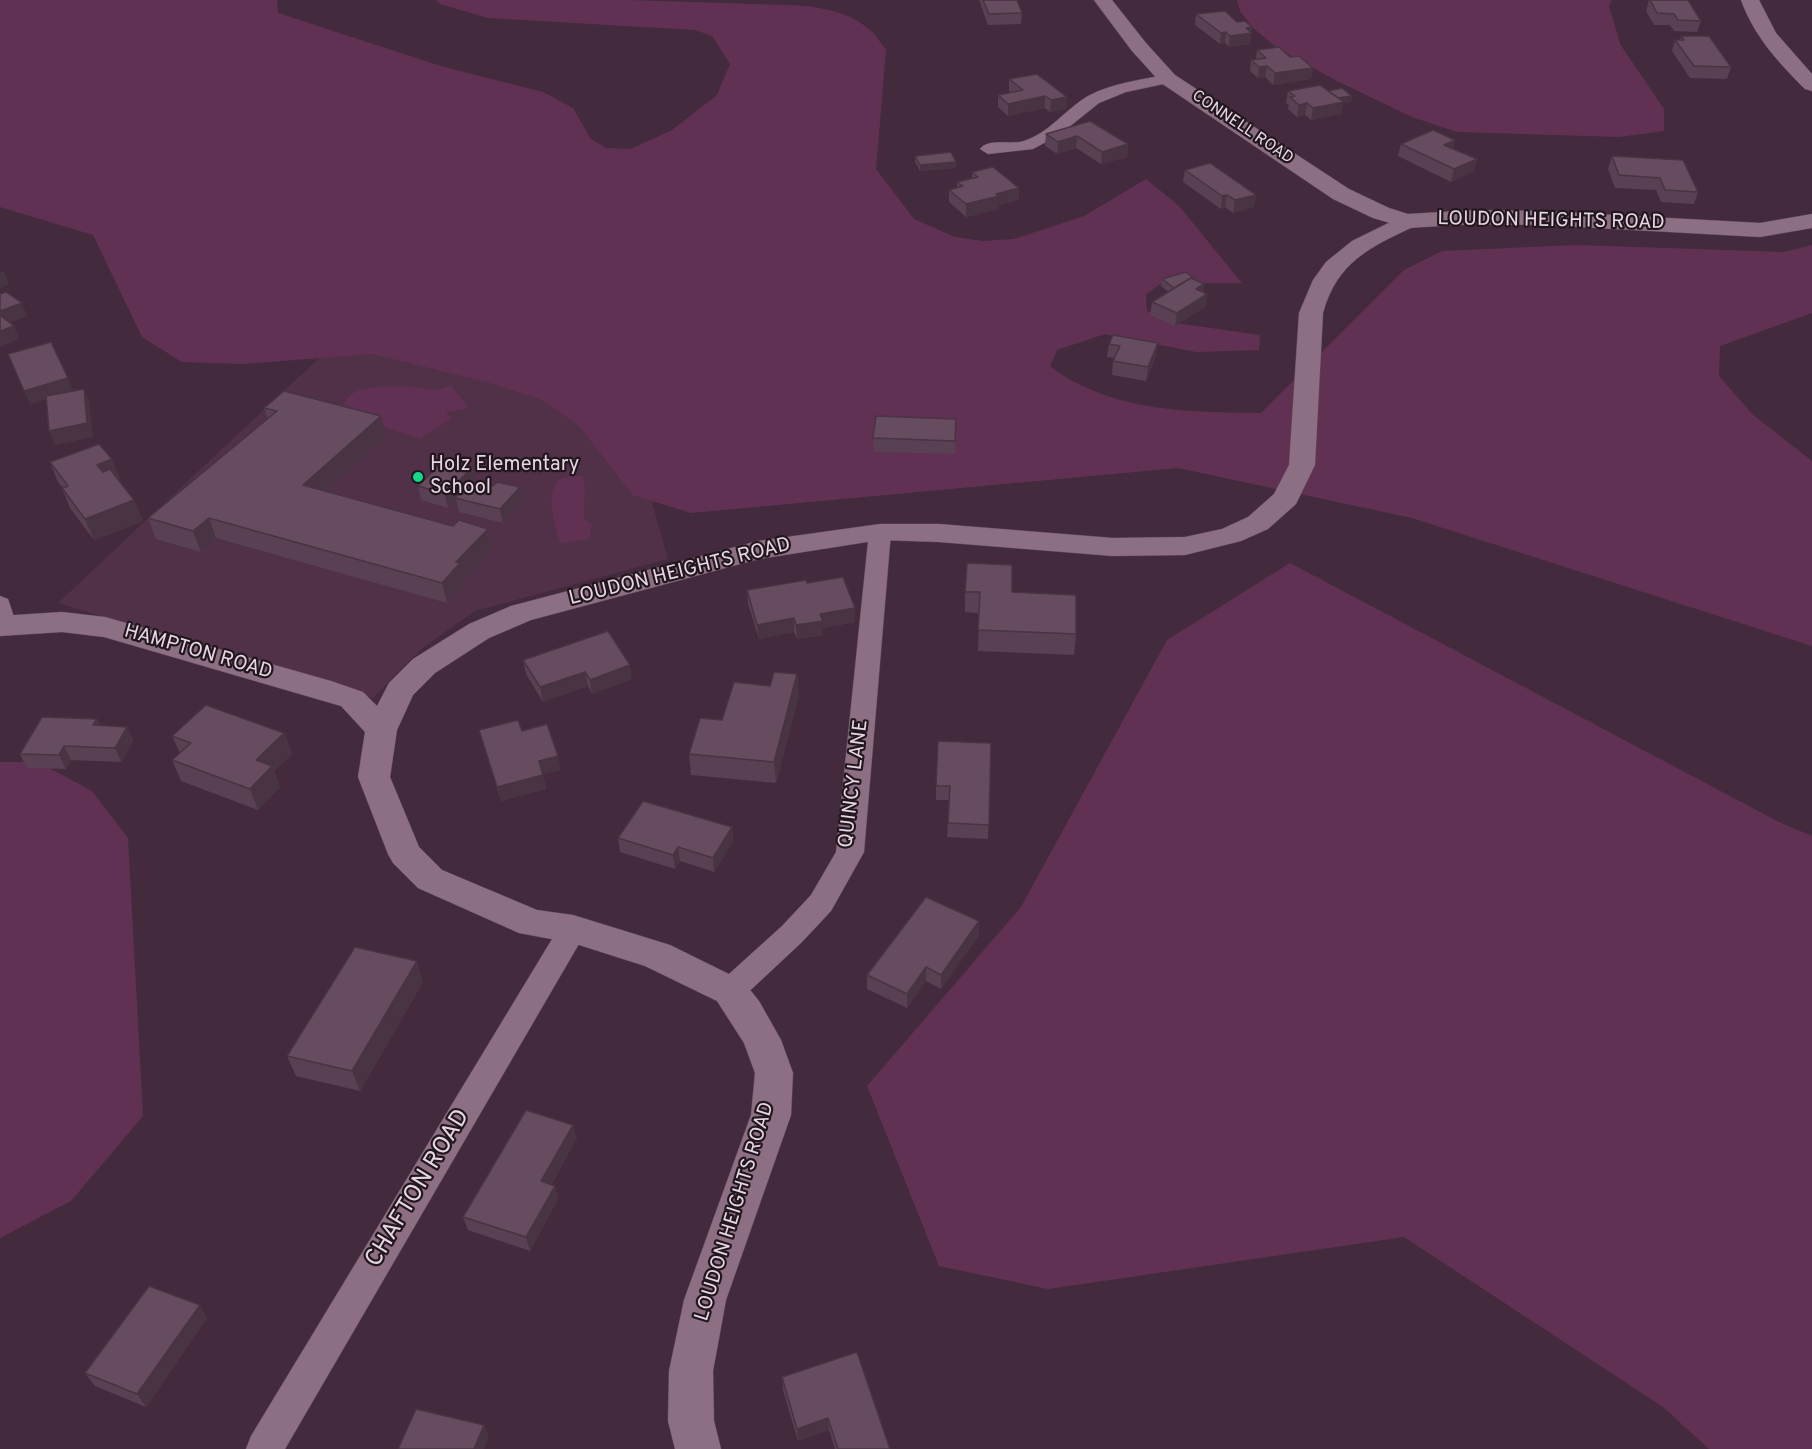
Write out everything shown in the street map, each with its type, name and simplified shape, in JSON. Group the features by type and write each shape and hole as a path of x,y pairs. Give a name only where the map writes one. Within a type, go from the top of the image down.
{"main road":[{"name":"CONNELL ROAD","path":"1103,0 1139,47 1168,79 1341,194 1381,213 1407,221"},
{"path":"1750,0 1762,29 1812,85"},
{"name":"LOUDON HEIGHTS ROAD","path":"1407,221 1476,217 1520,218 1760,230 1812,221"}],"street":[{"path":"988,150 1027,146 1053,132 1093,100 1122,88 1168,79"},
{"name":"LOUDON HEIGHTS ROAD","path":"698,1449 691,1420 691,1371 705,1300 771,1115 774,1073 762,1040 746,1012 730,991 657,955 573,929 532,923 430,879 405,854 374,777 381,730 400,690 424,666 479,631 521,613 758,550 880,532 939,533 1113,547 1185,546 1231,536 1258,523 1286,498 1302,465 1314,295 1329,269 1366,240 1407,221"},
{"name":"QUINCY LANE","path":"730,991 821,903 850,852 880,532"},
{"name":"HAMPTON ROAD","path":"2,619 105,627 320,688 352,699 381,730"},
{"name":"CHAFTON ROAD","path":"264,1449 573,929"}],"shaded area":[{"path":"0,0 277,0 278,13 444,67 543,92 573,108 591,139 606,148 631,149 672,130 717,95 730,64 712,36 695,30 488,18 440,4 436,0 628,0 786,5 831,10 862,24 871,31 886,50 876,169 914,219 955,237 983,241 1014,239 1084,216 1146,179 1179,206 1242,283 1162,283 1146,294 1147,311 1169,322 1260,335 1259,350 1196,352 1105,334 1057,350 1050,366 1098,393 1124,401 1178,410 1261,413 1404,270 1442,251 1576,245 1784,252 1812,245 1812,313 1720,346 1719,376 1752,414 1812,461 1812,646 1412,518 1178,468 691,513 633,495 579,426 542,400 490,383 373,354 243,364 182,362 142,337 93,235 0,207"},
{"path":"1237,0 1612,0 1609,6 1620,44 1664,109 1664,131 1619,137 1457,132 1412,117 1337,81 1277,48 1253,28 1240,11"},
{"name":"Holz Elementary School","path":"335,343 622,396 668,559 475,611 421,649 373,698 58,603"},
{"path":"384,386 435,390 451,386 469,408 445,413 452,418 420,439 348,415 343,407 349,396 359,390"},
{"path":"583,476 584,519 592,525 589,539 561,544 553,513 552,495 559,480"},
{"path":"1290,563 1779,822 1812,836 1812,1449 1709,1449 1663,1407 1404,1237 1048,1289 939,1266 867,1086 1021,907 1167,640"},
{"path":"0,762 38,762 92,791 128,838 143,1116 71,1201 0,1238"}],"building":[{"path":"983,0 1017,0 1022,13 989,14"},
{"path":"1650,0 1688,0 1701,21 1678,20 1674,14 1657,13"},
{"path":"1225,11 1237,22 1245,21 1252,27 1246,28 1252,33 1230,36 1226,32 1221,33 1196,14"},
{"path":"1681,36 1709,36 1731,67 1694,66 1675,40 1684,40"},
{"path":"1279,47 1290,57 1299,56 1313,68 1275,73 1267,66 1259,67 1251,60 1266,58 1257,50"},
{"path":"1037,74 1067,97 1051,100 1045,96 1008,104 998,95 1023,90 1009,79"},
{"path":"1320,85 1344,102 1313,108 1307,103 1299,105 1290,97 1295,96 1288,91"},
{"path":"1342,88 1352,96 1338,98 1328,91"},
{"path":"1090,121 1128,144 1102,152 1077,136 1058,142 1046,134"},
{"path":"1433,130 1455,140 1444,145 1477,159 1454,169 1401,144"},
{"path":"951,152 956,162 920,165 915,156"},
{"path":"1612,156 1683,160 1698,192 1665,190 1660,178 1619,175"},
{"path":"1210,163 1256,195 1235,200 1227,195 1222,196 1185,170"},
{"path":"993,167 1019,188 996,194 999,196 966,204 949,190 963,186 957,182 978,177 972,172"},
{"path":"1186,272 1196,280 1191,278 1174,288 1162,279"},
{"path":"1191,278 1204,284 1196,289 1207,294 1177,313 1152,302"},
{"path":"6,292 22,303 0,311 0,294"},
{"path":"0,315 14,326 0,331"},
{"path":"1113,335 1158,343 1148,367 1113,361 1120,346 1109,344"},
{"path":"51,342 68,378 24,391 8,354"},
{"path":"84,389 87,423 49,431 46,396"},
{"path":"284,391 381,416 303,485 453,526 459,520 488,529 456,562 460,563 442,583 209,518 193,531 148,518 277,411 264,408"},
{"path":"876,416 956,419 955,441 873,438"},
{"path":"99,444 112,459 97,465 103,472 110,469 134,500 85,519 62,488 68,486 50,462"},
{"path":"445,460 473,467 445,494 418,486"},
{"path":"472,481 493,486 497,482 520,487 500,509 455,498"},
{"path":"967,563 1012,565 1012,592 1076,595 1076,634 978,630 980,592 965,592"},
{"path":"843,577 855,608 820,614 823,621 796,625 794,618 757,625 747,590 806,580 807,583"},
{"path":"608,631 630,665 590,680 585,672 540,687 523,660"},
{"path":"774,672 797,674 774,762 689,754 700,718 722,720 734,682 770,686"},
{"path":"206,705 284,733 256,760 272,766 250,789 172,760 191,743 172,736"},
{"path":"42,717 97,719 93,725 127,727 115,748 64,746 59,755 20,754"},
{"path":"518,720 522,731 547,724 558,756 539,761 543,775 497,787 479,730"},
{"path":"938,741 991,743 989,825 948,823 950,786 936,786"},
{"path":"643,801 732,827 713,858 678,847 673,855 618,838"},
{"path":"926,897 979,921 941,975 926,967 907,994 867,975"},
{"path":"355,947 417,961 352,1071 287,1056"},
{"path":"526,1110 573,1125 541,1181 555,1186 526,1237 463,1217"},
{"path":"149,1286 200,1305 137,1394 85,1373"},
{"path":"857,1352 890,1449 838,1449 828,1418 797,1429 782,1377"},
{"path":"416,1409 484,1425 474,1449 398,1449"}],"place":[{"name":"Holz Elementary School","path":"418,477"}]}
